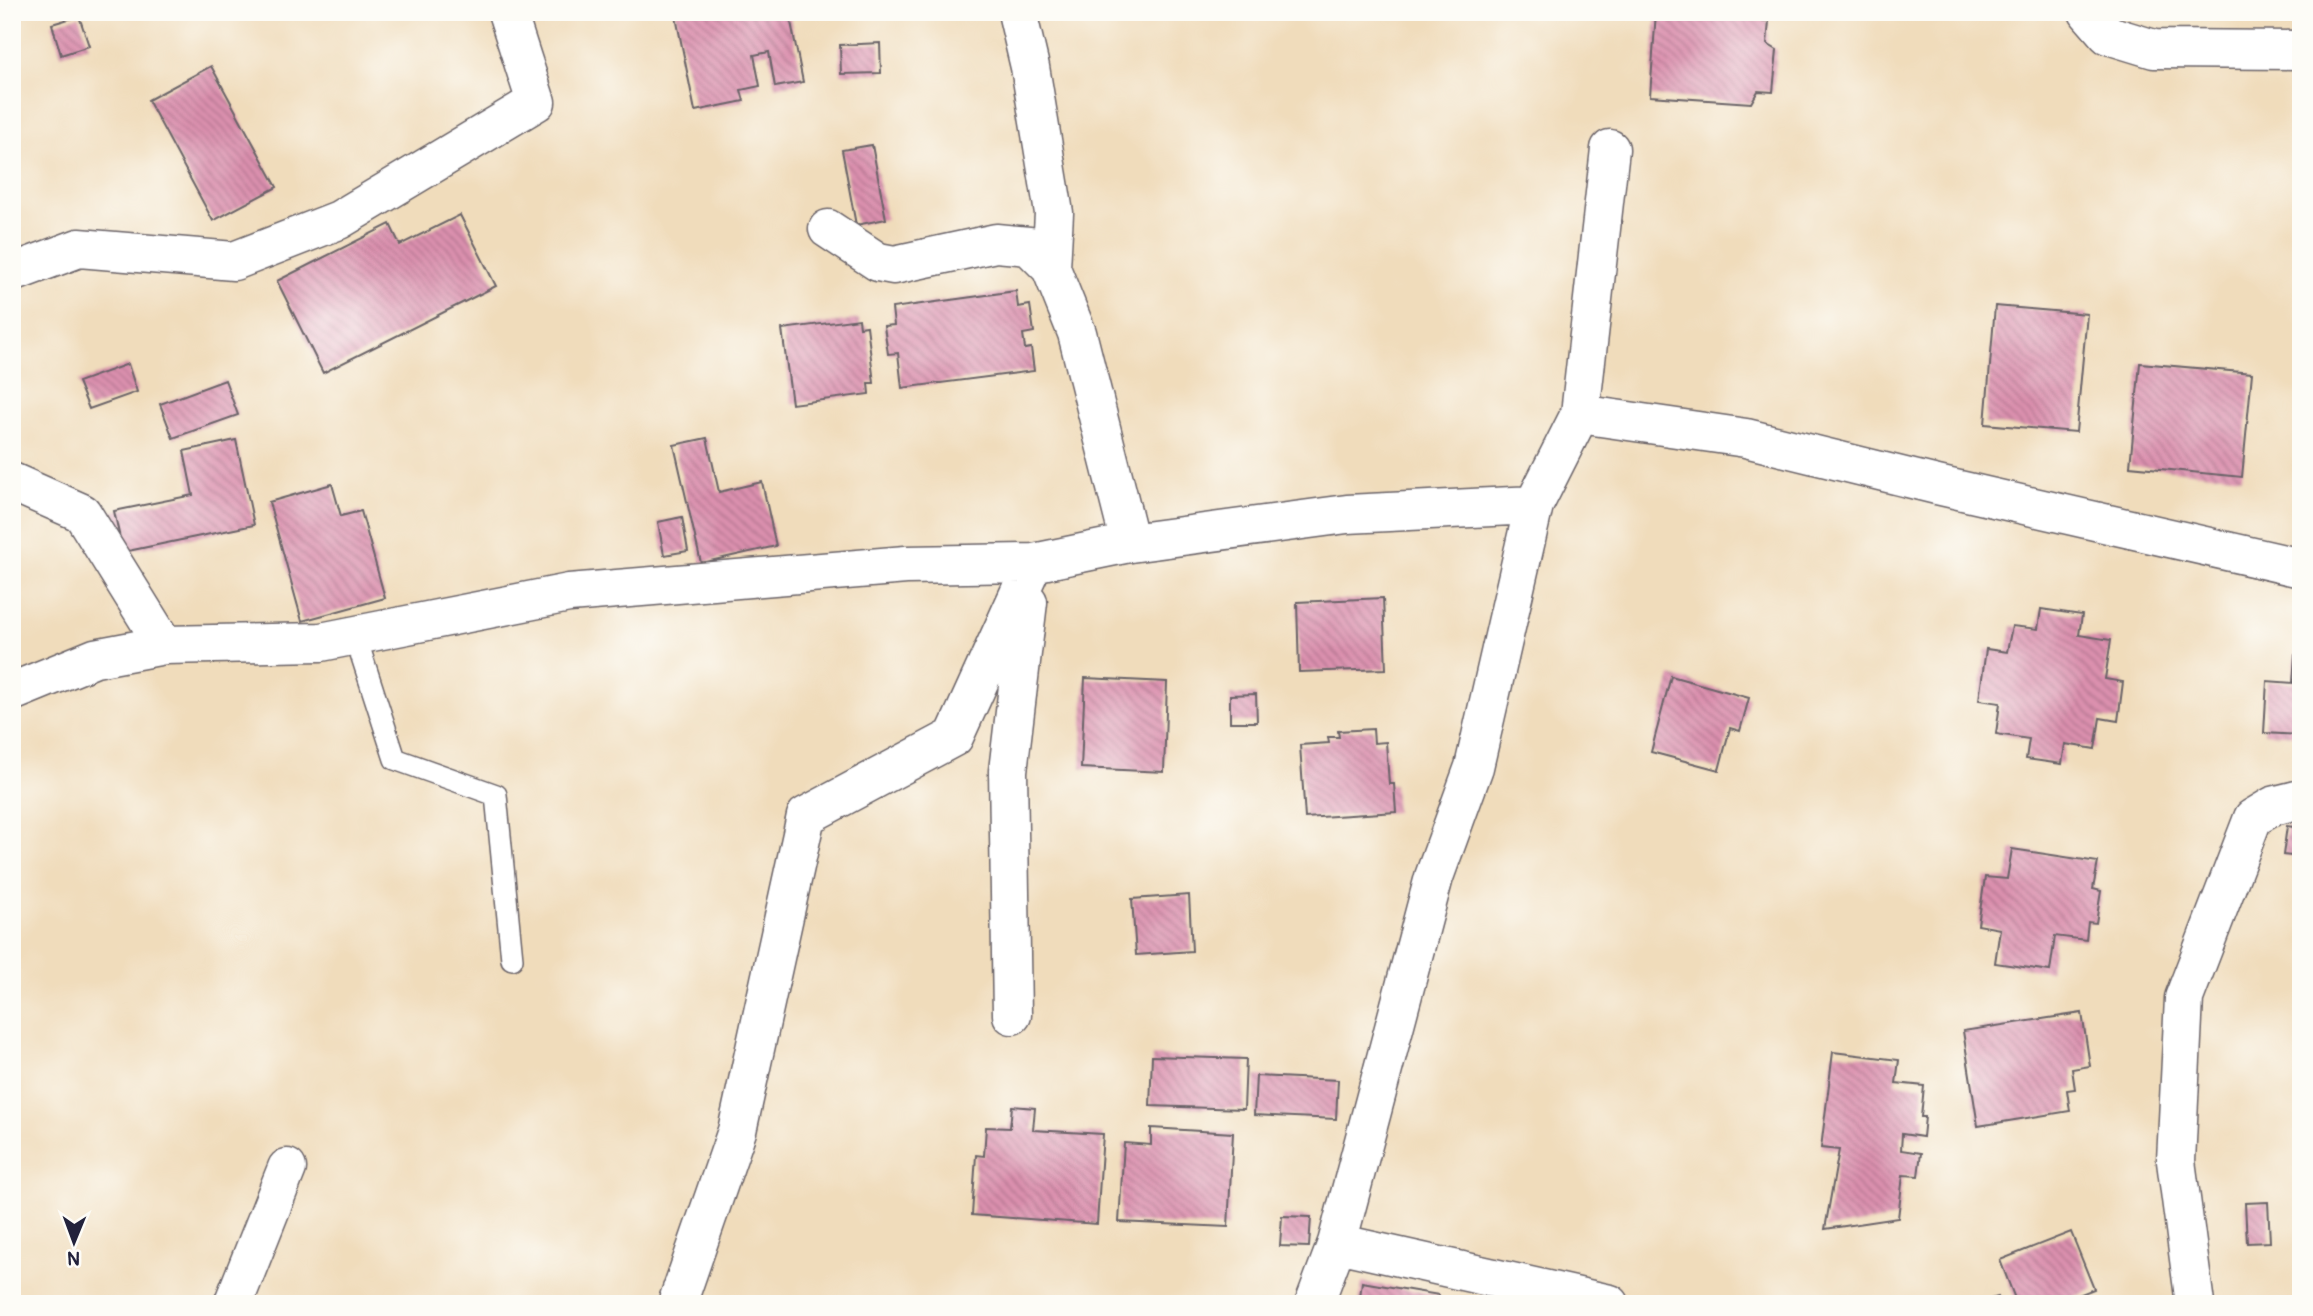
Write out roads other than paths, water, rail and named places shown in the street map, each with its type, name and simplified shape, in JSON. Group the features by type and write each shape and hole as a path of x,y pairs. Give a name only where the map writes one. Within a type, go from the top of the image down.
{"street":[{"path":"12,273 79,248 234,261 340,219 536,102 507,12"},
{"path":"1017,12 1030,67 1054,213 1051,268"},
{"path":"2088,12 2108,35 2154,49 2301,50"},
{"path":"1314,1304 1337,1243 1434,877 1474,767 1534,505 1580,414 1609,149"},
{"path":"828,229 878,262 894,265 996,243 1028,246 1051,268 1077,333 1130,543"},
{"path":"1580,414 1746,438 1937,485 2301,568"},
{"path":"12,482 82,513 164,645"},
{"path":"12,692 95,658 164,645 321,642 569,593 906,565 1033,564 1130,543 1347,514 1534,505"},
{"path":"1012,1015 1008,771 1033,564"},
{"path":"677,1304 737,1131 806,816 954,737 1033,564"},
{"path":"2195,1304 2176,1161 2184,998 2253,818 2273,806 2301,799"},
{"path":"233,1304 287,1168"},
{"path":"1337,1243 1610,1304"}],"lane":[{"path":"355,635 394,759 496,795 512,959"}]}
